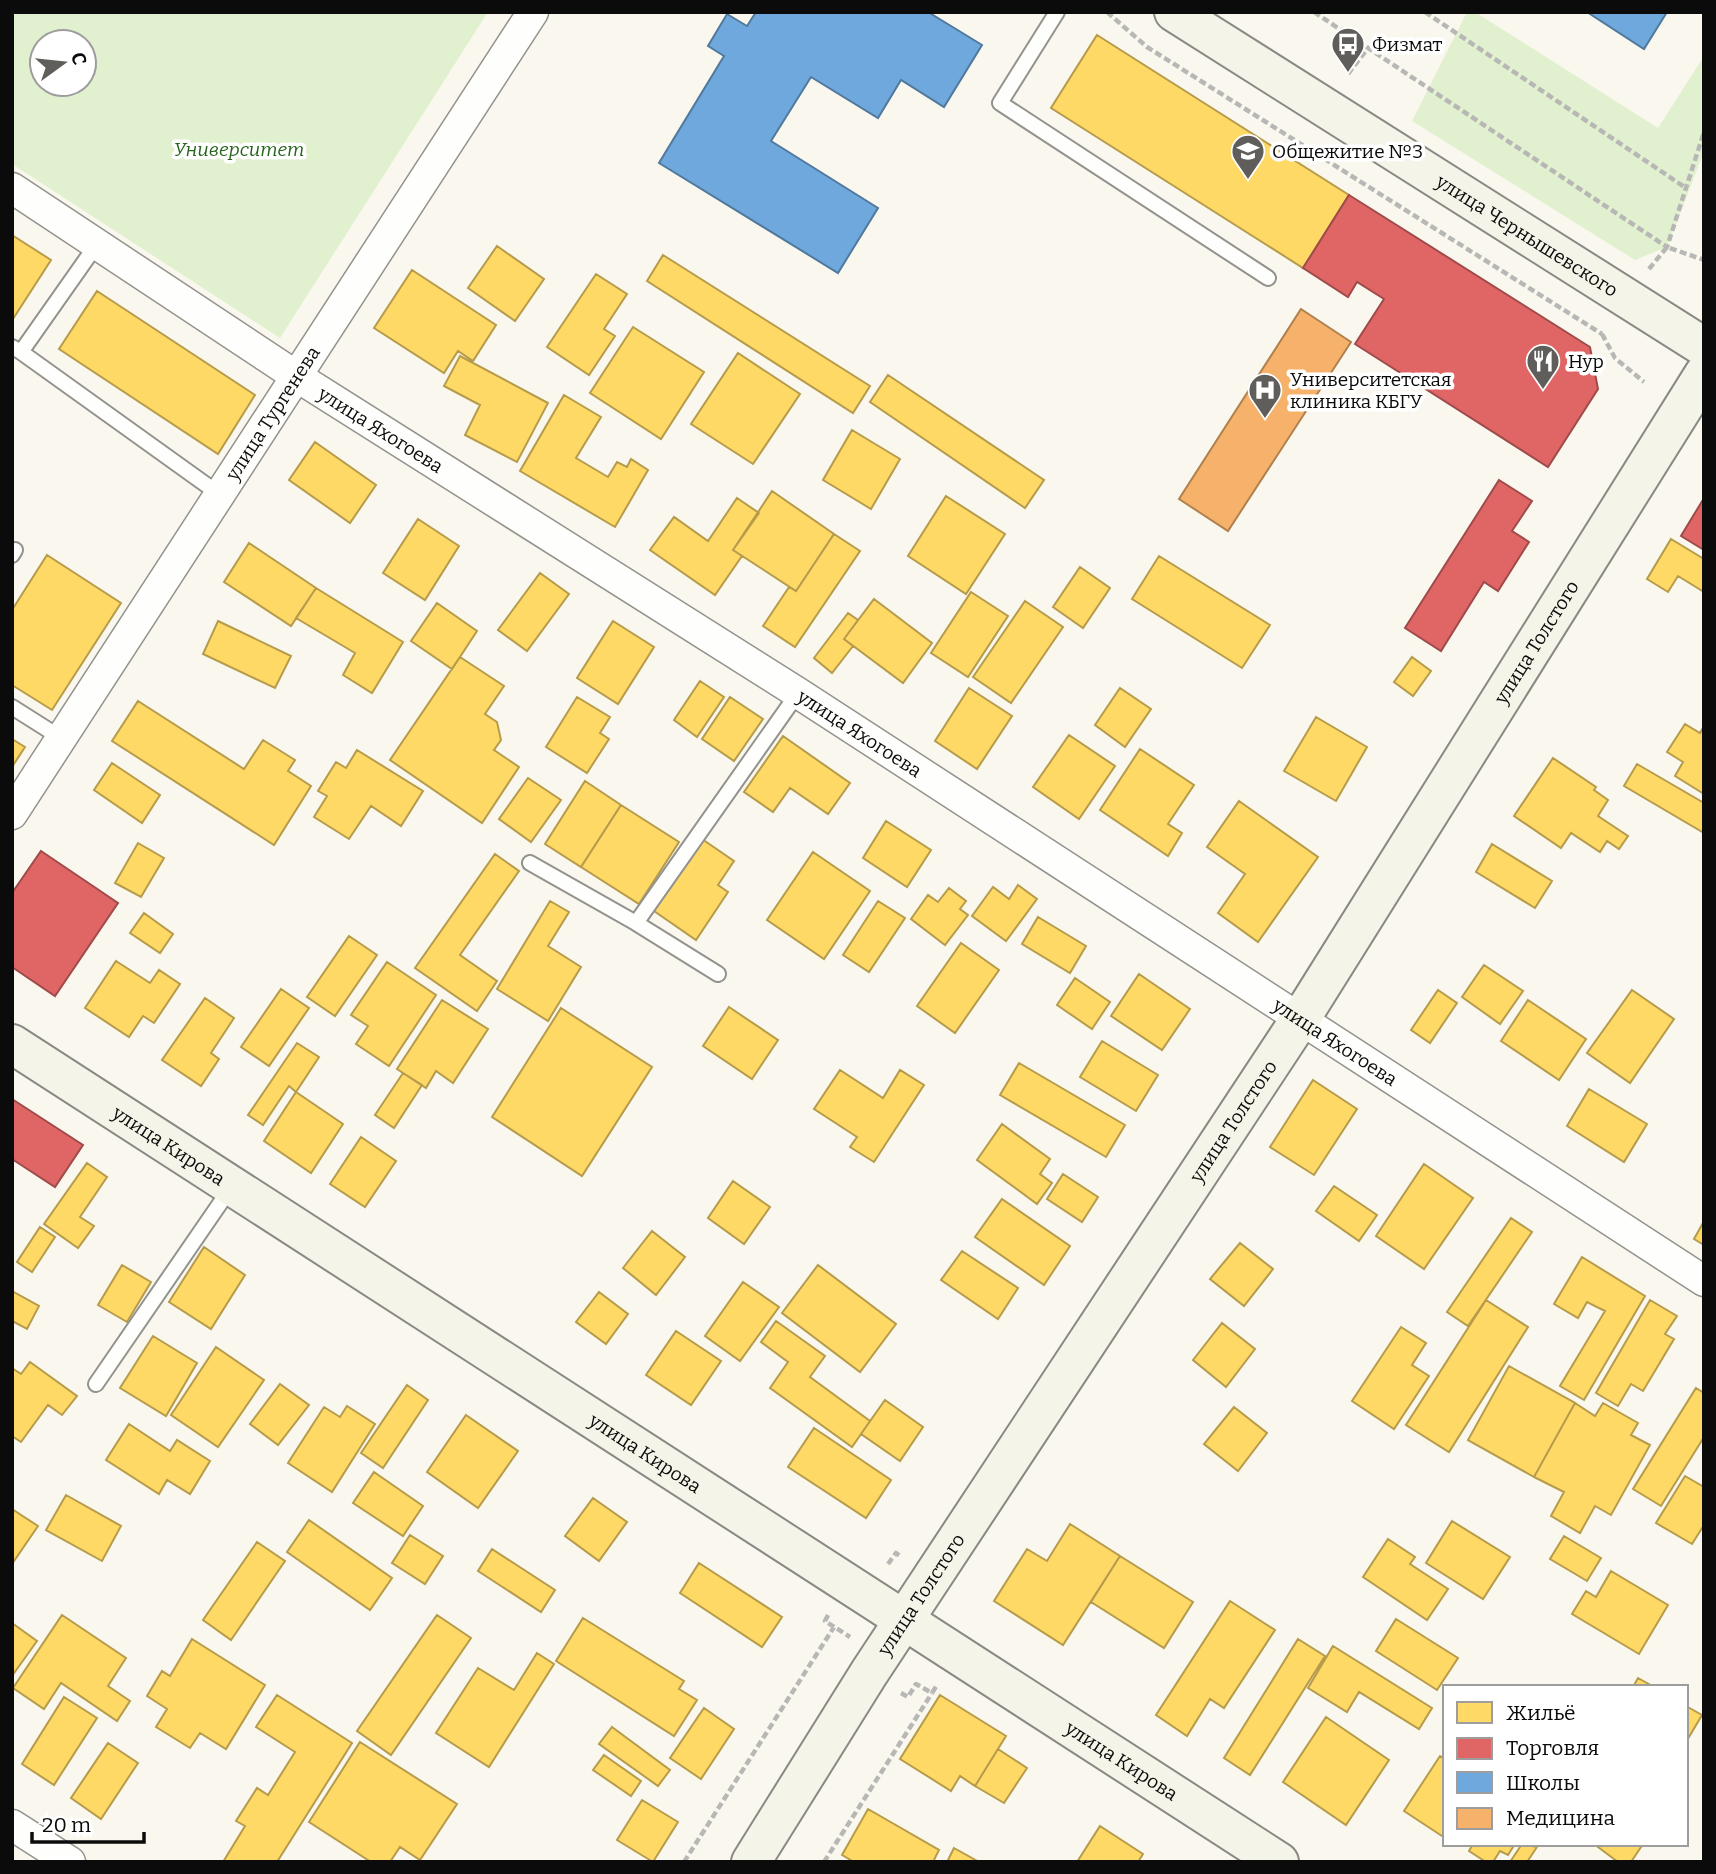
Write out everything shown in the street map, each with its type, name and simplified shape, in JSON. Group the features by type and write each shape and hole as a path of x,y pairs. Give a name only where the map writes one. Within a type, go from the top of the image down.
{"street":[{"name":"улица Тургенева","path":"12,814 533,12"},
{"name":"улица Чернышевского","path":"1174,12 1704,347"},
{"name":"улица Яхогоева","path":"12,188 296,376 798,693 1299,1021 1704,1281"},
{"name":"улица Толстого","path":"751,1862 869,1673 1299,1021 1704,374"},
{"name":"улица Кирова","path":"12,1044 1279,1862"},
{"path":"12,1825 70,1862"}],"lane":[{"path":"1057,12 1000,103 1268,278"},
{"path":"97,244 17,350 219,494"},
{"path":"636,923 798,693"},
{"path":"12,707 61,738"},
{"path":"530,863 636,923 718,974"},
{"path":"96,1384 232,1185"}],"path":[{"path":"1107,12 1147,47 1602,334 1615,358 1644,382"},
{"path":"1314,12 1667,247 1704,260"},
{"path":"1425,12 1686,188"},
{"path":"1348,74 1368,48"},
{"path":"1645,275 1667,247 1704,132"},
{"path":"1602,334 1607,327"},
{"path":"831,1611 825,1621 854,1639 849,1648"},
{"path":"684,1862 834,1627"},
{"path":"901,1693 908,1697 916,1684 932,1693"},
{"path":"824,1862 937,1685"}],"green space":[{"name":"Университет","path":"12,12 488,12 280,338 12,164"},
{"path":"1467,12 1475,12 1658,128 1704,56 1704,152 1667,247 1635,260 1412,121"}],"building: Жильё":[{"path":"1097,35 1349,195 1303,268 1051,108"},
{"path":"12,235 51,260 13,319 12,318"},
{"path":"497,246 544,279 515,321 468,288"},
{"path":"663,255 870,386 853,413 647,281"},
{"path":"412,270 496,325 473,361 458,351 444,373 374,328"},
{"path":"596,274 627,294 604,329 615,336 589,375 547,347"},
{"path":"97,291 255,395 218,454 59,349"},
{"path":"633,327 704,372 661,439 590,393"},
{"path":"738,353 800,394 753,464 691,424"},
{"path":"460,356 548,403 517,462 465,435 480,405 444,386"},
{"path":"888,375 1044,480 1025,508 870,402"},
{"path":"564,395 601,417 576,458 608,477 617,462 627,467 631,459 648,470 615,527 520,471"},
{"path":"852,430 900,459 871,509 823,480"},
{"path":"315,442 376,485 350,523 289,480"},
{"path":"772,491 834,534 796,591 733,550"},
{"path":"946,496 1005,534 966,594 908,556"},
{"path":"737,498 759,513 733,550 742,556 715,595 650,550 674,517 708,541"},
{"path":"418,519 459,546 425,600 383,573"},
{"path":"834,534 860,551 795,647 763,626 789,587 796,591"},
{"path":"1671,539 1704,559 1704,592 1678,576 1668,592 1647,579"},
{"path":"249,543 316,588 291,626 224,582"},
{"path":"47,555 121,603 52,710 12,685 12,610"},
{"path":"1159,556 1270,625 1242,668 1132,599"},
{"path":"1080,567 1110,588 1083,628 1053,607"},
{"path":"540,573 569,594 527,651 498,630"},
{"path":"316,588 403,642 372,693 343,675 355,653 296,618"},
{"path":"971,592 1008,616 968,677 931,653"},
{"path":"874,599 932,643 903,683 844,639"},
{"path":"1025,601 1063,627 1011,703 973,677"},
{"path":"437,603 477,631 452,669 411,641"},
{"path":"848,613 858,620 844,639 853,646 832,673 814,658"},
{"path":"218,621 291,656 275,688 203,654"},
{"path":"613,621 654,647 618,704 577,678"},
{"path":"460,657 504,686 485,714 497,722 501,740 494,750 519,767 482,823 390,760"},
{"path":"1412,657 1431,671 1413,696 1394,682"},
{"path":"700,681 724,697 697,737 674,720"},
{"path":"969,688 1012,716 977,769 935,741"},
{"path":"1120,688 1151,709 1125,747 1095,725"},
{"path":"577,697 610,717 600,733 609,739 587,773 546,747"},
{"path":"730,697 763,719 734,761 702,739"},
{"path":"138,701 244,769 263,740 295,760 288,771 311,786 274,845 112,741"},
{"path":"1316,717 1367,747 1336,801 1284,771"},
{"path":"1685,724 1700,733 1704,726 1704,794 1675,776 1683,762 1667,752"},
{"path":"1069,735 1115,766 1079,819 1033,787"},
{"path":"783,736 850,783 828,814 790,788 773,812 744,792"},
{"path":"12,739 25,747 12,767"},
{"path":"1140,749 1194,785 1168,824 1182,833 1168,856 1100,810"},
{"path":"357,750 423,791 401,826 371,806 349,839 314,817 327,796 318,791 336,762 346,768"},
{"path":"1553,758 1596,787 1594,790 1608,800 1598,816 1628,836 1619,849 1607,841 1600,852 1571,833 1561,848 1514,816"},
{"path":"112,763 160,795 142,823 94,790"},
{"path":"1637,764 1704,803 1704,833 1624,786"},
{"path":"528,778 561,800 531,842 499,819"},
{"path":"585,781 621,805 581,867 545,844"},
{"path":"1239,801 1318,857 1258,942 1218,913 1245,874 1207,847"},
{"path":"621,805 679,842 639,904 581,867"},
{"path":"886,821 931,850 907,887 863,858"},
{"path":"702,839 734,861 718,885 728,892 696,940 654,911"},
{"path":"138,843 164,858 141,897 115,883"},
{"path":"1492,844 1552,881 1535,908 1476,872"},
{"path":"813,852 870,891 824,959 767,920"},
{"path":"495,854 519,871 460,955 497,981 477,1011 415,968"},
{"path":"1018,885 1037,899 1006,941 972,916 993,887 1009,899"},
{"path":"949,888 966,901 960,909 968,915 945,945 911,919 928,895 938,902"},
{"path":"550,901 569,912 548,946 581,967 548,1021 497,989"},
{"path":"878,901 905,918 869,972 843,955"},
{"path":"144,913 173,934 160,953 130,933"},
{"path":"1038,917 1086,946 1070,973 1022,944"},
{"path":"349,936 377,955 335,1016 307,997"},
{"path":"961,943 999,970 955,1033 917,1006"},
{"path":"116,961 150,983 159,970 180,984 154,1023 143,1016 129,1037 85,1008"},
{"path":"387,962 436,995 389,1066 356,1044 368,1026 351,1015"},
{"path":"1484,965 1523,991 1500,1024 1462,997"},
{"path":"1139,974 1190,1009 1162,1050 1111,1016"},
{"path":"1075,978 1110,1002 1092,1029 1057,1005"},
{"path":"281,989 309,1008 269,1066 241,1047"},
{"path":"1438,990 1457,1003 1430,1043 1411,1030"},
{"path":"1632,990 1674,1019 1630,1083 1587,1053"},
{"path":"205,998 234,1018 211,1053 219,1059 201,1086 162,1060"},
{"path":"442,1000 488,1029 453,1083 436,1071 426,1088 397,1069"},
{"path":"1528,1000 1586,1039 1559,1080 1501,1041"},
{"path":"729,1007 778,1040 752,1079 703,1046"},
{"path":"561,1008 652,1067 582,1176 492,1117"},
{"path":"1102,1041 1158,1075 1136,1111 1080,1077"},
{"path":"297,1043 319,1057 296,1092 289,1086 263,1125 248,1115"},
{"path":"1019,1063 1125,1125 1106,1157 1000,1095"},
{"path":"840,1070 883,1098 900,1070 924,1085 874,1162 850,1147 857,1137 814,1109"},
{"path":"403,1073 422,1085 394,1128 375,1115"},
{"path":"1313,1080 1357,1109 1314,1175 1270,1147"},
{"path":"1589,1089 1647,1124 1624,1162 1567,1126"},
{"path":"296,1092 343,1124 311,1173 264,1141"},
{"path":"1002,1124 1050,1159 1040,1174 1052,1183 1037,1204 977,1160"},
{"path":"361,1137 396,1161 365,1207 330,1184"},
{"path":"87,1163 107,1177 80,1217 94,1226 78,1248 44,1224"},
{"path":"1424,1164 1473,1198 1424,1269 1376,1236"},
{"path":"1063,1174 1098,1197 1082,1222 1047,1199"},
{"path":"733,1181 770,1207 744,1244 708,1218"},
{"path":"1334,1186 1377,1215 1359,1241 1316,1211"},
{"path":"1002,1199 1070,1246 1044,1285 975,1237"},
{"path":"1511,1218 1532,1232 1468,1326 1447,1312"},
{"path":"1704,1221 1704,1245 1694,1239"},
{"path":"40,1227 55,1237 32,1272 17,1262"},
{"path":"652,1231 685,1257 656,1295 623,1268"},
{"path":"1240,1243 1273,1269 1244,1306 1210,1279"},
{"path":"204,1247 245,1275 211,1329 169,1302"},
{"path":"962,1251 1018,1288 998,1319 941,1280"},
{"path":"1582,1257 1645,1296 1584,1400 1560,1386 1605,1311 1587,1302 1578,1318 1554,1304"},
{"path":"122,1265 151,1282 127,1322 98,1305"},
{"path":"818,1265 896,1324 860,1372 782,1313"},
{"path":"743,1282 779,1307 740,1361 705,1336"},
{"path":"12,1291 39,1306 27,1329 12,1321"},
{"path":"599,1292 628,1314 606,1344 576,1322"},
{"path":"1486,1300 1528,1327 1449,1452 1406,1425"},
{"path":"1650,1300 1677,1316 1665,1334 1674,1339 1643,1391 1631,1384 1618,1406 1596,1393"},
{"path":"776,1321 825,1356 810,1377 870,1421 852,1447 770,1388 788,1362 761,1342"},
{"path":"1222,1323 1255,1349 1226,1387 1193,1360"},
{"path":"1401,1327 1426,1343 1412,1365 1429,1376 1394,1429 1352,1401"},
{"path":"676,1331 721,1361 691,1405 646,1375"},
{"path":"153,1336 197,1363 166,1416 120,1388"},
{"path":"216,1347 264,1380 218,1447 171,1415"},
{"path":"30,1362 77,1396 62,1415 48,1405 21,1442 12,1436 12,1368 21,1374"},
{"path":"1509,1366 1575,1403 1534,1477 1468,1440"},
{"path":"280,1384 309,1405 278,1445 250,1424"},
{"path":"407,1385 428,1400 383,1468 361,1453"},
{"path":"1696,1388 1704,1393 1704,1437 1661,1506 1633,1489"},
{"path":"885,1400 923,1427 900,1461 861,1434"},
{"path":"1575,1403 1595,1416 1603,1403 1638,1423 1631,1435 1650,1445 1611,1515 1595,1506 1580,1533 1551,1516 1564,1492 1534,1477"},
{"path":"347,1406 375,1424 332,1492 288,1463 324,1407 340,1417"},
{"path":"1234,1407 1267,1433 1238,1471 1204,1444"},
{"path":"466,1415 518,1451 478,1508 427,1472"},
{"path":"129,1424 170,1451 177,1440 210,1461 190,1494 167,1480 159,1494 106,1460"},
{"path":"814,1428 891,1480 866,1518 788,1467"},
{"path":"374,1472 423,1506 403,1536 353,1503"},
{"path":"1685,1476 1704,1487 1704,1525 1692,1544 1656,1523"},
{"path":"66,1495 121,1526 102,1561 46,1530"},
{"path":"593,1498 627,1522 599,1561 565,1536"},
{"path":"12,1509 38,1526 12,1564"},
{"path":"309,1520 392,1578 370,1610 287,1552"},
{"path":"1452,1521 1510,1557 1483,1599 1426,1563"},
{"path":"1070,1524 1120,1556 1063,1645 994,1601 1027,1549 1047,1561"},
{"path":"410,1535 443,1556 425,1584 392,1563"},
{"path":"1564,1536 1601,1558 1587,1581 1550,1559"},
{"path":"1388,1539 1415,1557 1410,1564 1448,1589 1427,1620 1363,1577"},
{"path":"257,1542 285,1561 231,1640 203,1620"},
{"path":"492,1549 555,1590 541,1612 478,1571"},
{"path":"1120,1556 1193,1602 1164,1648 1091,1602"},
{"path":"699,1563 782,1617 762,1647 680,1593"},
{"path":"1611,1571 1668,1605 1639,1654 1572,1614 1586,1591 1596,1597"},
{"path":"1230,1601 1275,1630 1224,1708 1210,1699 1187,1736 1156,1715"},
{"path":"62,1615 126,1658 108,1686 130,1701 117,1721 61,1683 44,1709 13,1688"},
{"path":"437,1615 471,1638 391,1755 357,1731"},
{"path":"583,1618 684,1681 679,1689 697,1700 674,1736 556,1661"},
{"path":"1396,1619 1458,1658 1437,1690 1376,1651"},
{"path":"12,1623 37,1641 12,1676"},
{"path":"192,1639 265,1685 226,1749 200,1733 190,1748 156,1727 167,1709 147,1696 162,1671 170,1676"},
{"path":"1298,1639 1325,1656 1250,1775 1224,1758"},
{"path":"1333,1646 1432,1708 1419,1729 1359,1692 1347,1712 1308,1688"},
{"path":"537,1653 554,1664 489,1767 436,1733 478,1668 514,1690"},
{"path":"1638,1678 1650,1685 1634,1685"},
{"path":"277,1695 352,1743 277,1862 223,1862 245,1826 236,1821 257,1788 268,1795 295,1752 256,1727"},
{"path":"940,1695 1006,1736 975,1786 960,1776 951,1791 900,1759"},
{"path":"64,1697 97,1718 54,1785 22,1764"},
{"path":"1688,1707 1702,1715 1688,1739"},
{"path":"704,1708 734,1729 701,1779 670,1758"},
{"path":"1326,1717 1389,1760 1346,1825 1283,1782"},
{"path":"612,1727 670,1770 658,1786 599,1744"},
{"path":"360,1742 457,1804 420,1860 400,1847 390,1862 371,1862 309,1822"},
{"path":"108,1743 138,1763 101,1819 71,1798"},
{"path":"998,1749 1027,1768 1004,1803 975,1786"},
{"path":"604,1755 641,1781 631,1796 593,1770"},
{"path":"1440,1756 1443,1758 1443,1837 1404,1811"},
{"path":"642,1800 678,1822 653,1862 617,1840"},
{"path":"868,1809 939,1850 933,1862 854,1862 842,1855"},
{"path":"1100,1826 1143,1854 1138,1862 1077,1862"},
{"path":"1472,1846 1514,1846 1508,1855 1500,1851 1493,1862 1486,1862 1469,1851"},
{"path":"1521,1846 1537,1847 1527,1862 1510,1862"},
{"path":"1597,1846 1642,1846 1631,1862 1618,1862"},
{"path":"954,1848 979,1862 947,1862"}],"building: Торговля":[{"path":"1349,195 1590,347 1598,389 1548,467 1355,344 1384,299 1357,282 1348,297 1303,268"},
{"path":"1499,480 1532,501 1512,531 1529,542 1498,591 1484,582 1441,651 1405,628"},
{"path":"1704,498 1704,550 1681,536"},
{"path":"41,851 118,903 55,996 12,967 12,893"},
{"path":"12,1099 83,1145 55,1187 12,1159"}],"building: Школы":[{"path":"756,12 928,12 982,45 944,107 901,80 878,118 811,77 771,141 878,208 838,273 659,163 724,56 708,46 727,14 747,26"},
{"path":"1587,12 1667,12 1644,49"}],"building: Медицина":[{"name":"Университетская клиника КБГУ","path":"1301,309 1351,342 1228,531 1179,499"}],"place":[{"name":"Физмат","path":"1348,74"},
{"name":"Общежитие №3","path":"1248,181"},
{"name":"Нур","path":"1543,391"},
{"name":"Университетская клиника КБГУ","path":"1265,420"}]}
